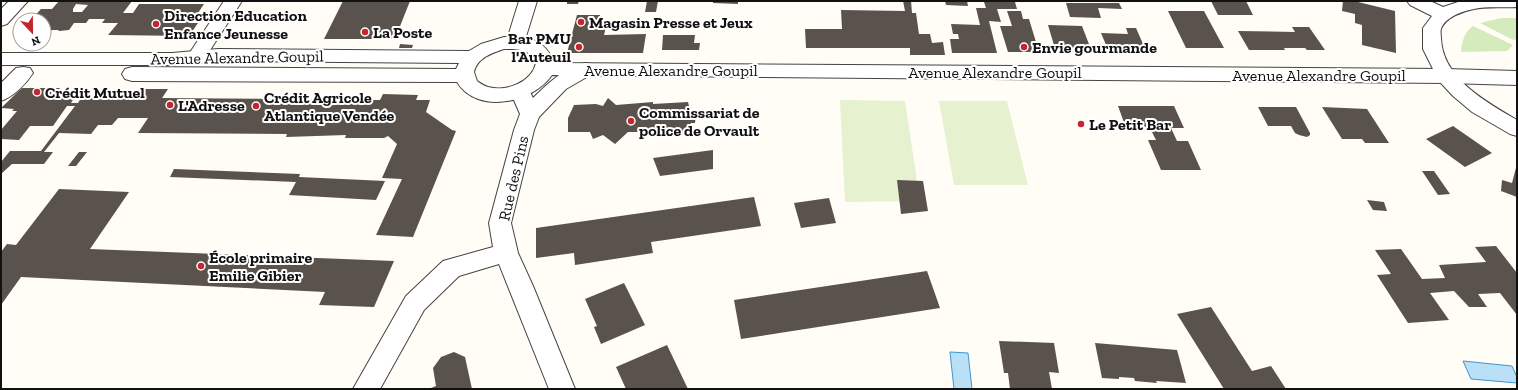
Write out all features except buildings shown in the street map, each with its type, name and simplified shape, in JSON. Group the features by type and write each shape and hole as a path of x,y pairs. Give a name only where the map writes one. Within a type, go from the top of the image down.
{"street":[{"path":"1,20 19,1"},
{"path":"196,57 233,1"},
{"path":"515,43 528,1"},
{"path":"1416,1 1443,14"},
{"path":"1517,2 1473,3 1456,7 1443,14 1432,28 1432,49 1446,76 1460,91 1479,107 1517,129"},
{"path":"515,43 526,44 539,51 545,61 545,69 532,85 508,95 484,94 468,84 465,76 465,70 473,57 492,46 515,43"},
{"name":"Avenue Alexandre Goupil","path":"1,59 172,59 226,55 473,57"},
{"name":"Avenue Alexandre Goupil","path":"545,69 1446,76 1517,78"},
{"name":"Rue des Pins","path":"562,389 521,286 506,253 500,223 524,130 530,114 559,84 585,69"},
{"name":"Avenue Alexandre Goupil","path":"1,73 465,76"},
{"path":"1,94 23,73"},
{"name":"Rue des Pins","path":"520,91 530,114"},
{"path":"366,389 415,303 451,268 506,253"}],"green space":[{"path":"1501,18 1517,18 1517,39 1513,40 1480,23"},
{"path":"1473,26 1513,45 1507,51 1461,52 1467,31"},
{"path":"840,100 905,101 920,201 845,202"},
{"path":"939,101 1007,101 1028,185 954,185"}],"water":[{"path":"950,352 968,353 972,389 954,389"},
{"path":"1463,361 1512,366 1517,377 1517,383 1471,379"}],"place":[{"name":"Magasin Presse et Jeux","path":"581,22"},
{"name":"Direction Education Enfance Jeunesse","path":"156,24"},
{"name":"La Poste","path":"365,32"},
{"name":"Bar PMU l'Auteuil","path":"579,47"},
{"name":"Envie gourmande","path":"1024,47"},
{"name":"Crédit Mutuel","path":"37,92"},
{"name":"L'Adresse","path":"170,105"},
{"name":"Crédit Agricole Atlantique Vendée","path":"256,106"},
{"name":"Commissariat de police de Orvault","path":"631,121"},
{"name":"Le Petit Bar","path":"1081,124"},
{"name":"École primaire Emilie Gibier","path":"201,266"}]}
